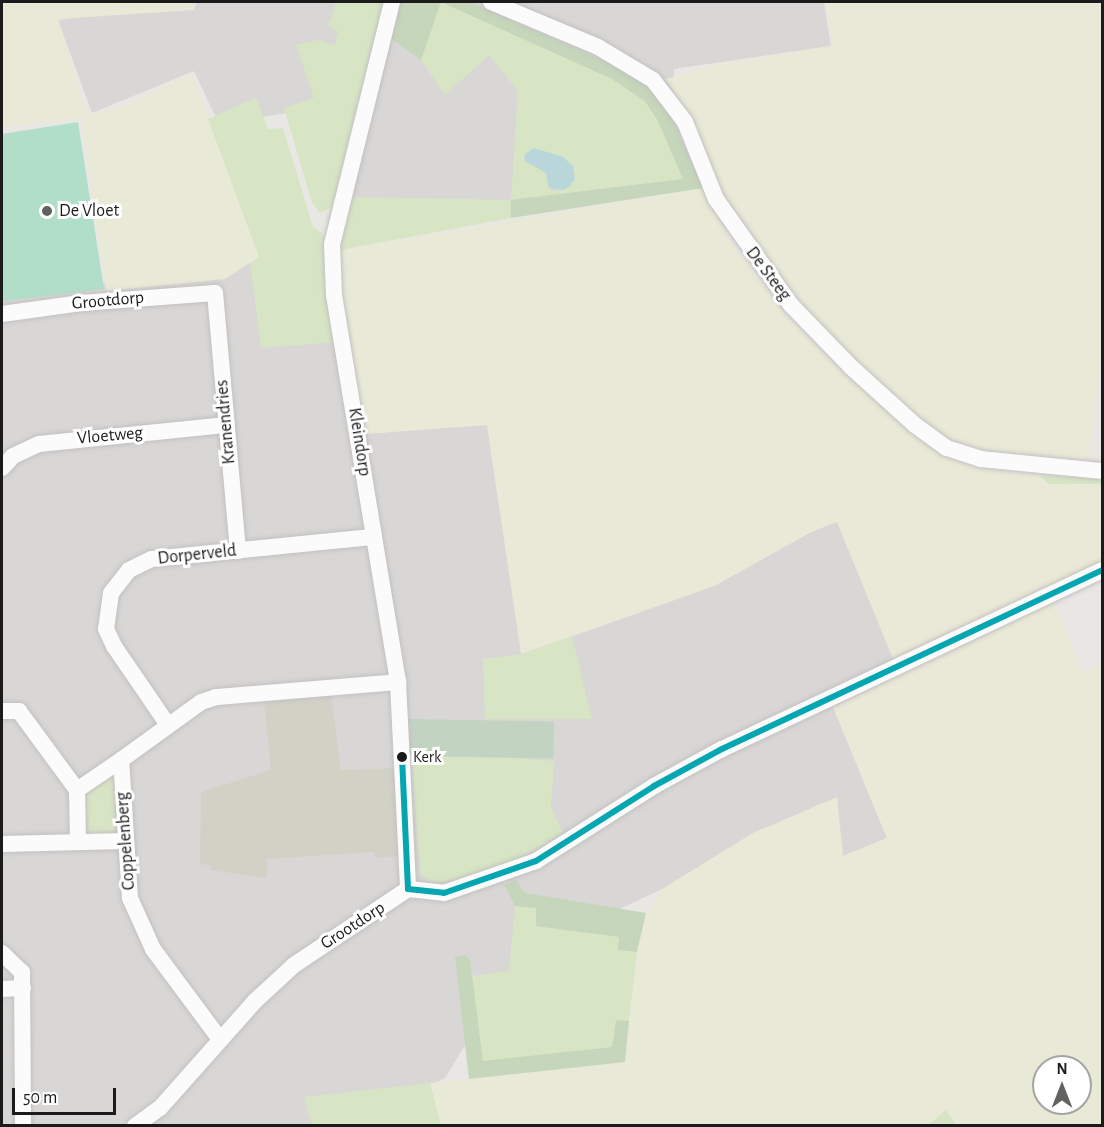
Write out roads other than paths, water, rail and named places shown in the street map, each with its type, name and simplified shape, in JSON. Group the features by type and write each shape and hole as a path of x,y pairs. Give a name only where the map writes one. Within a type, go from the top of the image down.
{"street":[{"name":"Kleindorp","path":"392,2 332,244 334,295 398,682 408,889"},
{"name":"De Steeg","path":"491,2 598,47 653,80 685,122 716,199 791,306 850,367 915,425 947,448 981,459 1102,471"},
{"name":"Grootdorp","path":"2,314 81,303 215,293"},
{"name":"Kranendries","path":"215,293 238,550"},
{"name":"Vloetweg","path":"2,468 13,456 39,444 227,425"},
{"name":"Dorperveld","path":"168,725 114,646 106,629 111,593 129,570 152,559 374,537"},
{"path":"408,889 444,893 537,861 654,786 722,749 1102,570"},
{"name":"Coppelenberg","path":"77,790 168,725 216,697 398,682"},
{"path":"2,711 19,711 77,790 78,842"},
{"name":"Coppelenberg","path":"121,760 130,898 137,919 153,949 219,1038"},
{"path":"2,844 125,841"},
{"name":"Grootdorp","path":"135,1125 160,1108 219,1038 294,964 408,889"},
{"path":"2,953 22,972 23,1125"},
{"path":"2,989 23,988"}],"water":[{"path":"534,148 563,157 573,166 575,179 570,186 563,190 549,188 546,173 525,161 524,155"}],"place":[{"name":"De Vloet","path":"47,211"},
{"name":"Kerk","path":"402,757"}]}
